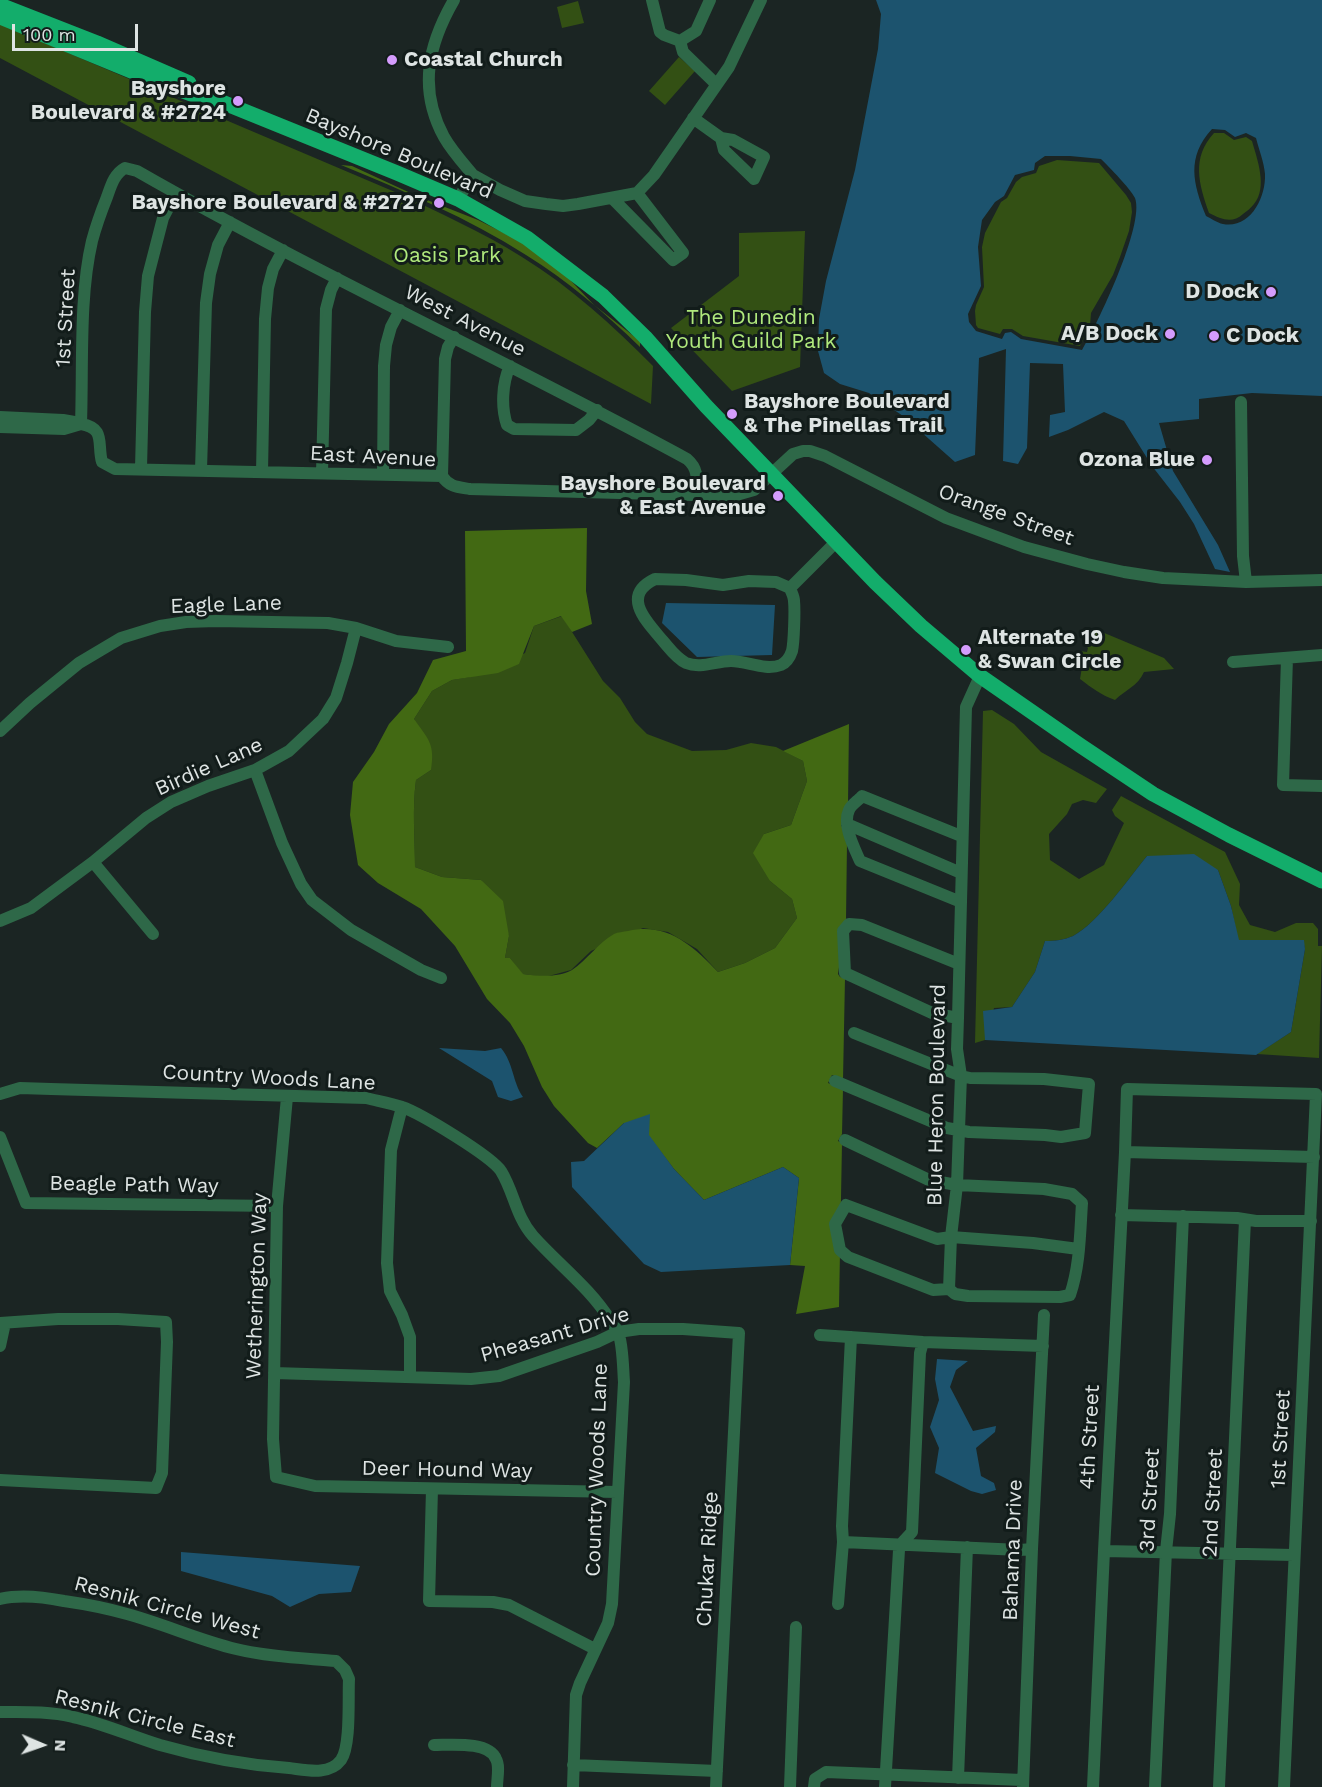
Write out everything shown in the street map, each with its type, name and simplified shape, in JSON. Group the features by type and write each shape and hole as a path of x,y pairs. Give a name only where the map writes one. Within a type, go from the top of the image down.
{"main road":[{"name":"Bayshore Boulevard","path":"0,5 143,62 194,85 202,94"},
{"name":"Bayshore Boulevard","path":"0,16 141,75 191,94 202,94 397,173 458,199 527,238 603,296 645,337 836,542 921,627 980,675 1153,794 1322,881"}],"street":[{"path":"453,0 442,20 429,63 429,88 444,137 473,175 525,201 563,206 637,193 654,175 729,67 761,0"},
{"path":"652,0 660,32 680,41"},
{"path":"680,41 696,31 710,0"},
{"path":"680,41 682,52 716,84"},
{"path":"693,118 721,138"},
{"name":"West Avenue","path":"125,168 137,171 283,250 597,410 687,459 694,465 697,474 696,495"},
{"name":"1st Street","path":"81,424 86,278 92,242 111,185 118,172 125,168"},
{"path":"458,199 473,175"},
{"path":"141,468 148,276 163,218 176,193"},
{"path":"612,198 673,260 683,253 637,193"},
{"path":"201,470 206,303 210,274 218,245 230,222"},
{"path":"262,472 265,319 268,288 273,269 283,250"},
{"path":"322,473 326,309 330,290 337,278"},
{"path":"383,474 386,345 391,327 400,310"},
{"path":"442,476 445,359 454,337"},
{"path":"510,366 504,385 504,416 507,425 514,429 576,430 597,410"},
{"path":"1241,402 1243,556 1246,582"},
{"path":"0,417 63,420 81,424"},
{"path":"0,427 64,429 81,424"},
{"name":"East Avenue","path":"81,424 91,425 96,429 102,462 115,469 442,476 452,486 470,489 733,496 754,490 772,473"},
{"name":"Orange Street","path":"772,473 793,454 810,451 825,456 946,518 1024,547 1124,572 1163,578 1246,582 1322,580"},
{"path":"790,588 836,542"},
{"path":"655,579 723,585 748,581 776,582 790,588 794,600 792,649 789,659 781,665 767,667 731,661 702,665 689,664 679,659 643,617 639,607 639,593 645,584 655,579"},
{"name":"Eagle Lane","path":"0,731 79,663 132,634 160,626 186,622 328,623 356,628 396,641 448,648"},
{"name":"Birdie Lane","path":"0,921 31,908 171,802 255,770 289,751 322,719 336,698 348,663 356,628"},
{"path":"1233,662 1322,655"},
{"path":"1287,658 1283,785 1322,786"},
{"name":"Blue Heron Boulevard","path":"949,1289 951,1237 957,1185 961,1076 957,1049 966,707 980,675"},
{"path":"255,770 282,843 301,884 312,900 351,930 421,970 441,978"},
{"path":"961,836 862,796 849,809 847,824 860,861 961,902"},
{"path":"847,824 961,873"},
{"path":"93,862 153,934"},
{"path":"958,1018 932,1013 845,973 843,931 849,924 862,925 959,964"},
{"path":"834,1081 947,1128 1061,1137 1085,1133 1089,1084 970,1078 854,1033"},
{"name":"Country Woods Lane","path":"0,1094 20,1088 366,1098 402,1107 424,1118 485,1156 503,1173 518,1213 528,1230 590,1293 618,1332 624,1382 612,1604 608,1623 576,1695 573,1787"},
{"name":"4th Street","path":"1093,1787 1127,1089 1319,1091"},
{"name":"1st Street","path":"1284,1787 1319,1091"},
{"name":"Wetherington Way","path":"276,1477 273,1439 277,1206 287,1097"},
{"path":"402,1107 391,1150 387,1263 390,1291 410,1337 410,1377"},
{"name":"Beagle Path Way","path":"0,1137 26,1203 277,1206"},
{"path":"845,1140 929,1180 957,1185 1044,1189 1072,1194 1082,1203 1076,1277 1070,1295 1060,1297 955,1294 949,1289 933,1290 848,1257 840,1250 835,1224 846,1205 937,1239 951,1237 1078,1249"},
{"path":"1125,1152 1314,1156"},
{"path":"1121,1215 1311,1221"},
{"name":"3rd Street","path":"1155,1787 1183,1216"},
{"name":"2nd Street","path":"1219,1787 1245,1220"},
{"name":"Bahama Drive","path":"1023,1784 1044,1315"},
{"path":"0,1346 2,1323 58,1319 166,1322 167,1379 162,1473 156,1488 0,1480"},
{"name":"Pheasant Drive","path":"274,1374 471,1379 499,1376 618,1332 639,1329 683,1329 739,1333"},
{"name":"Chukar Ridge","path":"716,1787 739,1333"},
{"path":"820,1335 923,1342 1042,1346"},
{"path":"838,1604 843,1542 851,1337"},
{"path":"886,1781 900,1545 912,1532 920,1353 923,1342"},
{"name":"Deer Hound Way","path":"276,1477 315,1486 617,1492"},
{"path":"432,1489 429,1601 493,1602 509,1605 595,1649"},
{"path":"843,1542 1032,1549"},
{"path":"958,1778 967,1547"},
{"path":"1104,1551 1294,1555"},
{"name":"Resnik Circle West","path":"0,1599 48,1598 129,1614 238,1650 336,1660 349,1679 348,1717"},
{"path":"790,1787 796,1627"},
{"name":"Resnik Circle East","path":"0,1712 57,1714 97,1723 159,1744 222,1760 320,1771 335,1766 342,1759 346,1747 348,1717"},
{"path":"434,1745 476,1746 491,1751 498,1760 497,1787"},
{"path":"573,1765 717,1771"},
{"path":"814,1787 815,1779 826,1772 886,1781 958,1778 1013,1781 1023,1784"}],"green space":[{"path":"578,1 584,23 562,28 557,7"},
{"name":"Oasis Park","path":"0,24 395,192 507,248 574,294 653,366 651,404 0,58"},
{"path":"679,57 695,71 665,105 649,91"},
{"path":"1214,133 1224,133 1234,140 1246,137 1252,141 1259,164 1261,181 1258,197 1250,208 1231,220 1209,213 1200,182 1202,152"},
{"path":"1057,160 1099,163 1131,203 1129,231 1120,257 1113,275 1091,313 1090,326 1080,346 1023,336 1012,329 1003,329 1000,334 978,328 976,325 976,305 984,287 982,247 985,233 1001,202 1007,198 1016,182 1022,177 1036,173 1039,166"},
{"path":"341,165 352,166 417,196 478,220 532,247 554,263 594,305 640,341 640,347 600,310 542,265 481,229 435,206"},
{"name":"The Dunedin Youth Guild Park","path":"805,231 800,367 732,391 671,328 739,276 739,233"},
{"path":"587,528 586,591 592,624 572,632 561,616 534,626 519,664 498,673 452,680 432,691 414,719 430,743 432,754 431,770 416,780 415,867 442,877 481,880 503,901 509,936 505,958 510,958 523,974 548,976 566,973 614,934 642,929 667,933 678,938 718,972 745,963 775,948 797,918 792,899 770,881 753,853 764,834 791,825 807,781 803,761 783,751 849,724 848,804 841,826 847,843 846,920 838,974 845,978 843,1080 832,1075 828,1083 843,1089 842,1134 838,1141 842,1143 839,1307 796,1314 805,1266 790,1265 799,1178 783,1167 704,1200 674,1169 648,1135 624,1123 597,1148 588,1143 554,1106 510,1023 487,999 455,946 421,909 378,883 358,865 350,815 353,782 374,752 389,724 417,693 433,660 466,651 465,531"},
{"path":"562,616 603,681 620,698 635,722 647,734 692,751 726,750 751,743 776,747 803,761 807,781 791,825 764,834 770,881 792,899 797,918 775,948 745,963 718,972 697,949 668,932 643,928 591,951 571,970 545,977 522,974 510,958 505,958 509,936 481,880 442,877 415,867 416,780 431,770 414,719 432,691 452,680 470,677 525,653 534,626"},
{"path":"1102,632 1164,658 1174,669 1144,672 1135,684 1115,700 1105,696 1080,679 1082,667 1077,662 1080,651 1087,652 1088,648 1084,640 1089,633"},
{"path":"992,710 1014,724 1041,752 1107,789 1096,803 1083,800 1072,804 1067,814 1049,834 1050,860 1079,879 1104,865 1124,823 1115,816 1112,810 1121,796 1225,852 1240,884 1239,905 1250,925 1275,932 1296,923 1313,923 1318,929 1318,946 1322,946 1319,1058 1257,1054 1291,1032 1305,949 1303,940 1238,940 1231,906 1218,870 1147,856 1093,921 1073,936 1045,941 1035,972 1012,1007 994,1008 985,1040 975,1043 983,711"}],"water":[{"path":"876,0 1322,0 1322,396 1252,393 1199,399 1199,419 1159,423 1173,471 1218,545 1230,572 1215,569 1194,524 1152,466 1124,421 1104,412 1049,437 1050,415 1065,412 1063,364 1030,363 1027,448 1018,464 1003,461 1006,349 979,358 975,455 955,462 903,416 869,393 840,384 824,373 818,351 819,319 826,281 855,170 878,49 881,14","holes":["1212,129 1225,130 1235,137 1246,133 1256,138 1264,165 1265,183 1259,202 1248,217 1241,222 1221,223 1206,216 1198,193 1195,182 1195,160 1204,139","1045,156 1101,159 1135,198 1136,211 1127,251 1108,298 1082,350 1021,339 1011,332 1005,333 1002,339 976,331 969,322 968,314 981,286 978,247 982,220 995,202 1004,196 1015,175 1034,170 1035,163"]},
{"path":"666,603 775,605 772,655 697,657 662,623"},
{"path":"1194,854 1218,870 1231,906 1239,940 1304,940 1305,949 1291,1032 1256,1055 985,1040 983,1011 1012,1007 1035,972 1045,941 1073,936 1093,921 1147,856"},
{"path":"439,1048 485,1051 501,1048 523,1097 511,1101 498,1097 492,1081"},
{"path":"650,1114 649,1135 674,1169 704,1200 783,1167 799,1178 790,1265 661,1272 644,1264 572,1187 571,1162 584,1161 624,1123"},
{"path":"937,1359 968,1361 956,1370 950,1387 973,1431 996,1426 995,1432 976,1448 981,1476 994,1483 996,1490 982,1494 971,1491 935,1473 939,1448 930,1427 939,1400 935,1379"},
{"path":"181,1552 360,1566 351,1592 319,1594 290,1607 272,1596 181,1571"}],"place":[{"name":"Coastal Church","path":"392,60"},
{"name":"Bayshore Boulevard & #2724","path":"238,101"},
{"name":"Bayshore Boulevard & #2727","path":"439,203"},
{"name":"D Dock","path":"1271,292"},
{"name":"A/B Dock","path":"1170,334"},
{"name":"C Dock","path":"1214,336"},
{"name":"Bayshore Boulevard & The Pinellas Trail","path":"732,414"},
{"name":"Ozona Blue","path":"1207,460"},
{"name":"Bayshore Boulevard & East Avenue","path":"778,496"},
{"name":"Alternate 19 & Swan Circle","path":"966,650"}]}
